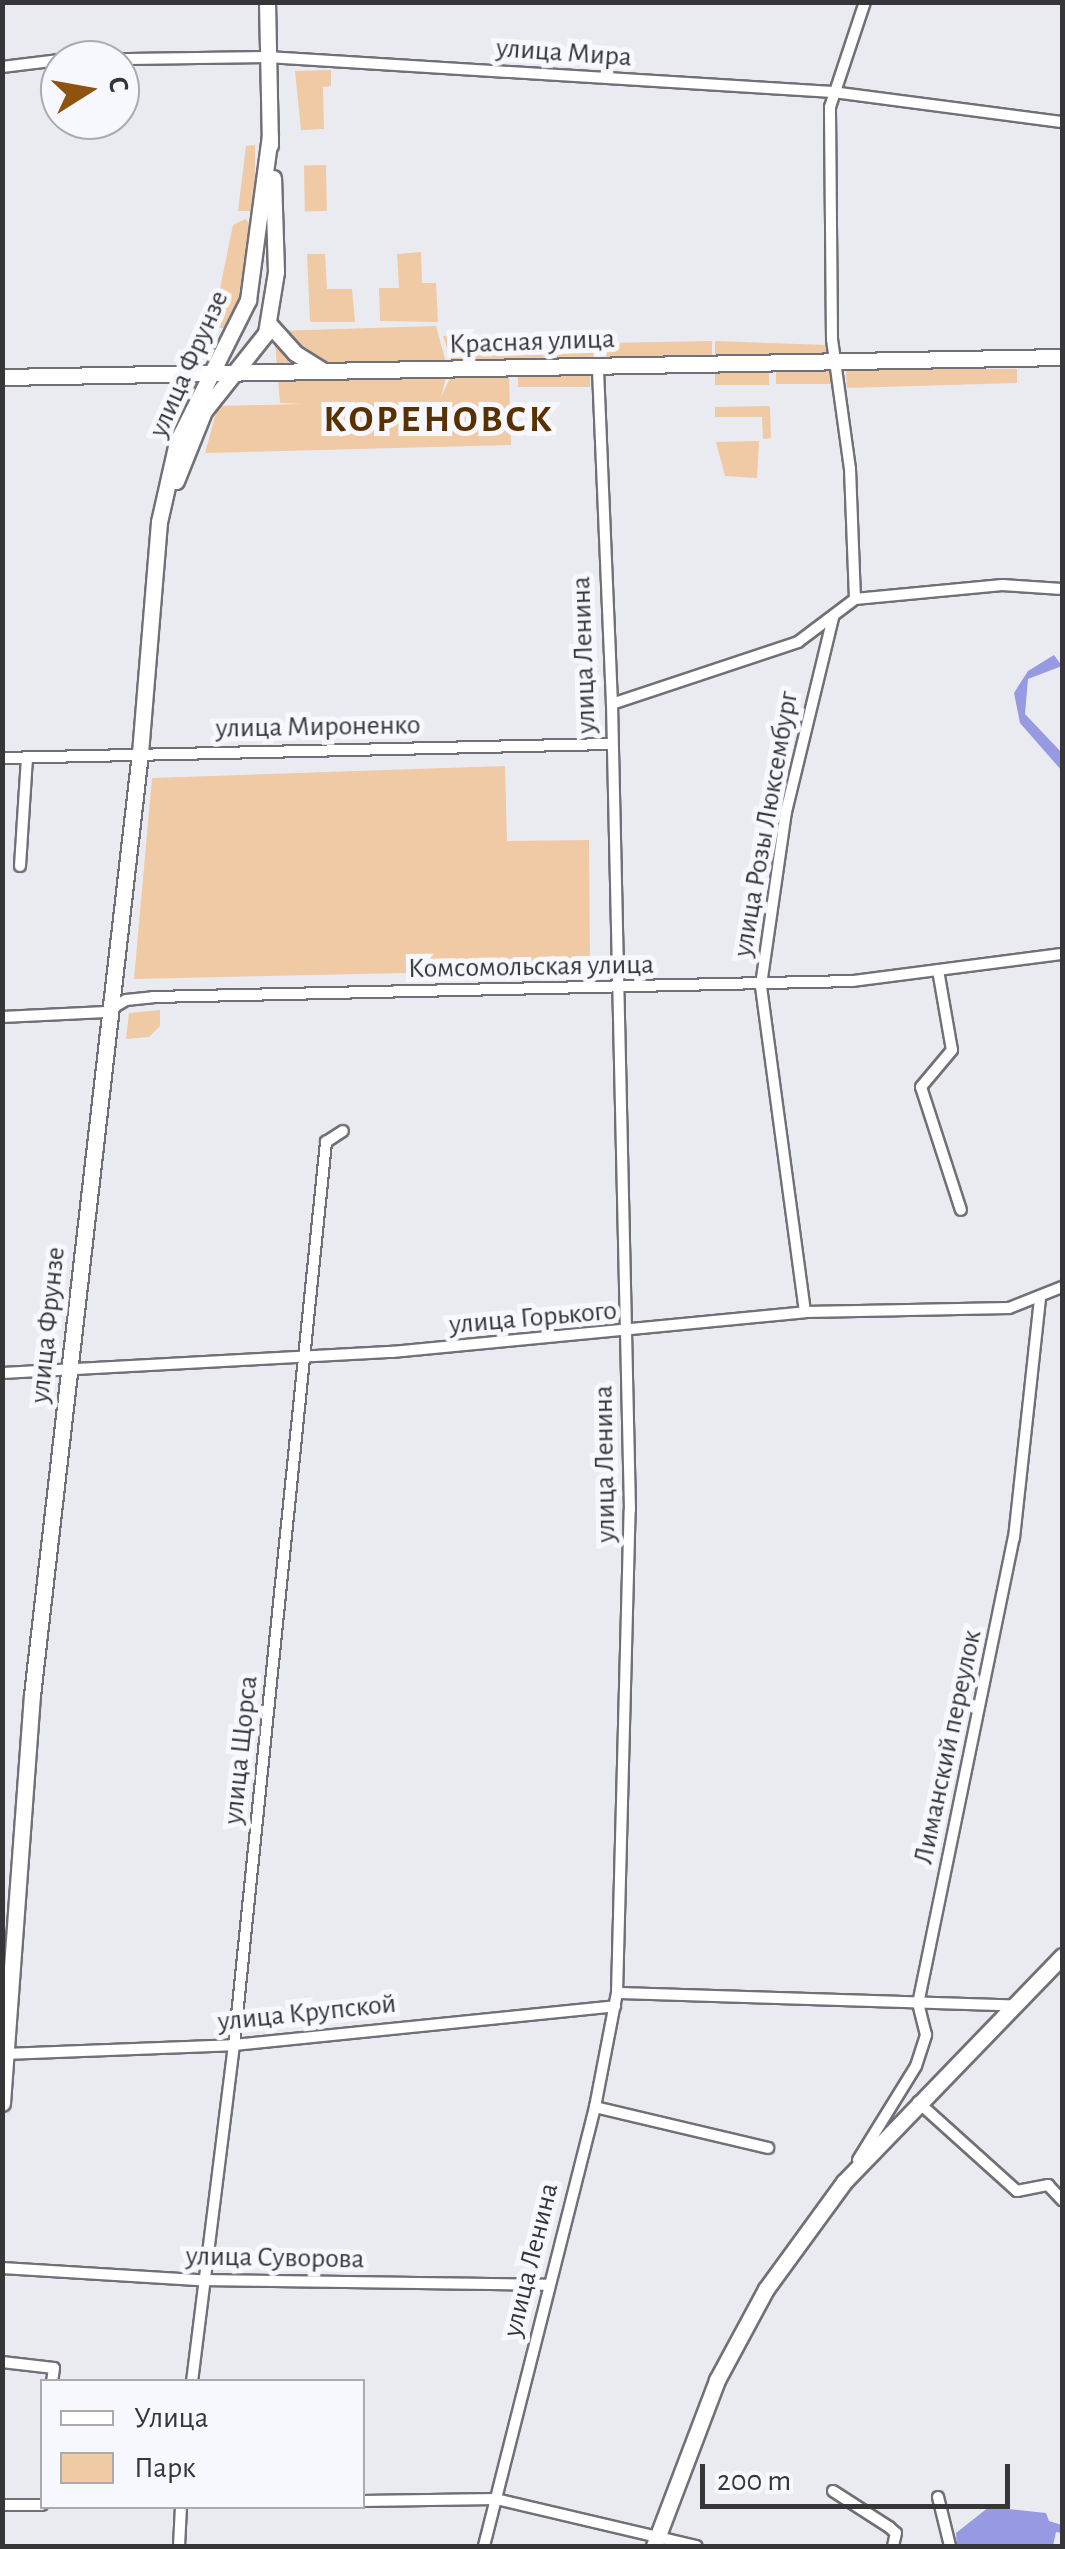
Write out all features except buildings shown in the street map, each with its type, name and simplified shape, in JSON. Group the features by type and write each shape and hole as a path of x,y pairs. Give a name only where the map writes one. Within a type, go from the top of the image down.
{"main road":[{"name":"улица Фрунзе","path":"158,553 204,411 269,324 277,252 268,2"},
{"name":"улица Фрунзе","path":"2,2103 32,1694 106,1012 140,753 158,553 177,442 248,300 270,136"},
{"path":"269,324 295,353 328,372"},
{"name":"Красная улица","path":"2,377 1062,358"},
{"path":"655,2542 717,2380 766,2289 844,2182 1009,2005 1056,1972 1062,1956"}],"street":[{"path":"856,599 834,360 833,92 865,2"},
{"name":"улица Мира","path":"140,59 268,57 833,92 1062,122"},
{"name":"улица Мира","path":"2,67 40,62"},
{"name":"улица Ленина","path":"484,2546 595,2107 616,2000 630,1690 609,744 612,704 598,366"},
{"path":"612,704 798,642 856,599 1002,585 1062,588"},
{"name":"улица Розы Люксембург","path":"805,1312 761,985 786,812 833,617"},
{"name":"улица Мироненко","path":"2,758 609,744"},
{"path":"20,866 27,758"},
{"name":"Комсомольская улица","path":"2,1018 106,1012 126,1000 153,997 761,985 938,970 1062,954"},
{"path":"938,970 952,1050 922,1087 961,1210"},
{"name":"улица Щорса","path":"192,2379 200,2280 234,2046 301,1358 326,1142 343,1131"},
{"name":"улица Горького","path":"2,1373 301,1358 625,1333 805,1312 1009,1308 1062,1286"},
{"name":"Лиманский переулок","path":"844,2182 916,2066 926,2035 918,2004 1014,1538 1040,1298"},
{"name":"улица Крупской","path":"4,2054 234,2046 616,2000 1009,2005"},
{"path":"918,2102 1016,2192 1048,2185 1062,2200"},
{"path":"595,2107 768,2148"},
{"name":"улица Суворова","path":"2,2268 200,2280 547,2286"},
{"path":"2,2362 54,2368 52,2379"},
{"path":"833,2491 896,2533 893,2546"},
{"path":"938,2497 950,2546"},
{"path":"365,2501 496,2499 655,2542 698,2546"},
{"path":"2,2505 40,2506"},
{"path":"179,2546 181,2509"}],"green space":[{"path":"331,70 331,86 323,87 324,129 301,130 295,71"},
{"path":"255,145 255,211 238,211 246,146"},
{"path":"304,165 326,165 327,211 305,211"},
{"path":"245,219 254,228 239,304 227,328 212,328 233,225"},
{"path":"421,252 422,283 436,283 438,322 380,321 379,288 399,288 397,254"},
{"path":"307,254 325,254 327,289 352,289 355,322 310,322"},
{"path":"436,326 448,370 441,397 451,376 509,377 511,445 205,453 218,406 302,404 280,403 274,331"},
{"path":"443,336 594,344 593,360 452,362"},
{"path":"712,341 712,355 606,360 607,343"},
{"path":"715,341 827,345 828,355 715,355"},
{"path":"846,369 1017,369 1017,383 847,388"},
{"path":"715,371 769,371 769,385 715,385"},
{"path":"776,371 831,371 831,384 776,384"},
{"path":"518,374 590,374 590,387 518,387"},
{"path":"770,406 771,438 763,439 762,417 715,417 715,407"},
{"path":"759,441 757,478 725,476 716,442"},
{"path":"505,766 507,841 589,840 590,969 134,979 152,778"},
{"path":"160,1010 160,1026 149,1037 126,1039 129,1013"}],"water":[{"path":"1054,655 1062,666 1028,679 1025,714 1062,753 1062,771 1020,723 1014,693 1028,671"},
{"path":"989,2507 1046,2513 1049,2521 1062,2525 1062,2533 1056,2532 1053,2546 957,2546 956,2533"}],"district":[{"name":"КОРЕНОВСК","path":"439,421"}]}
